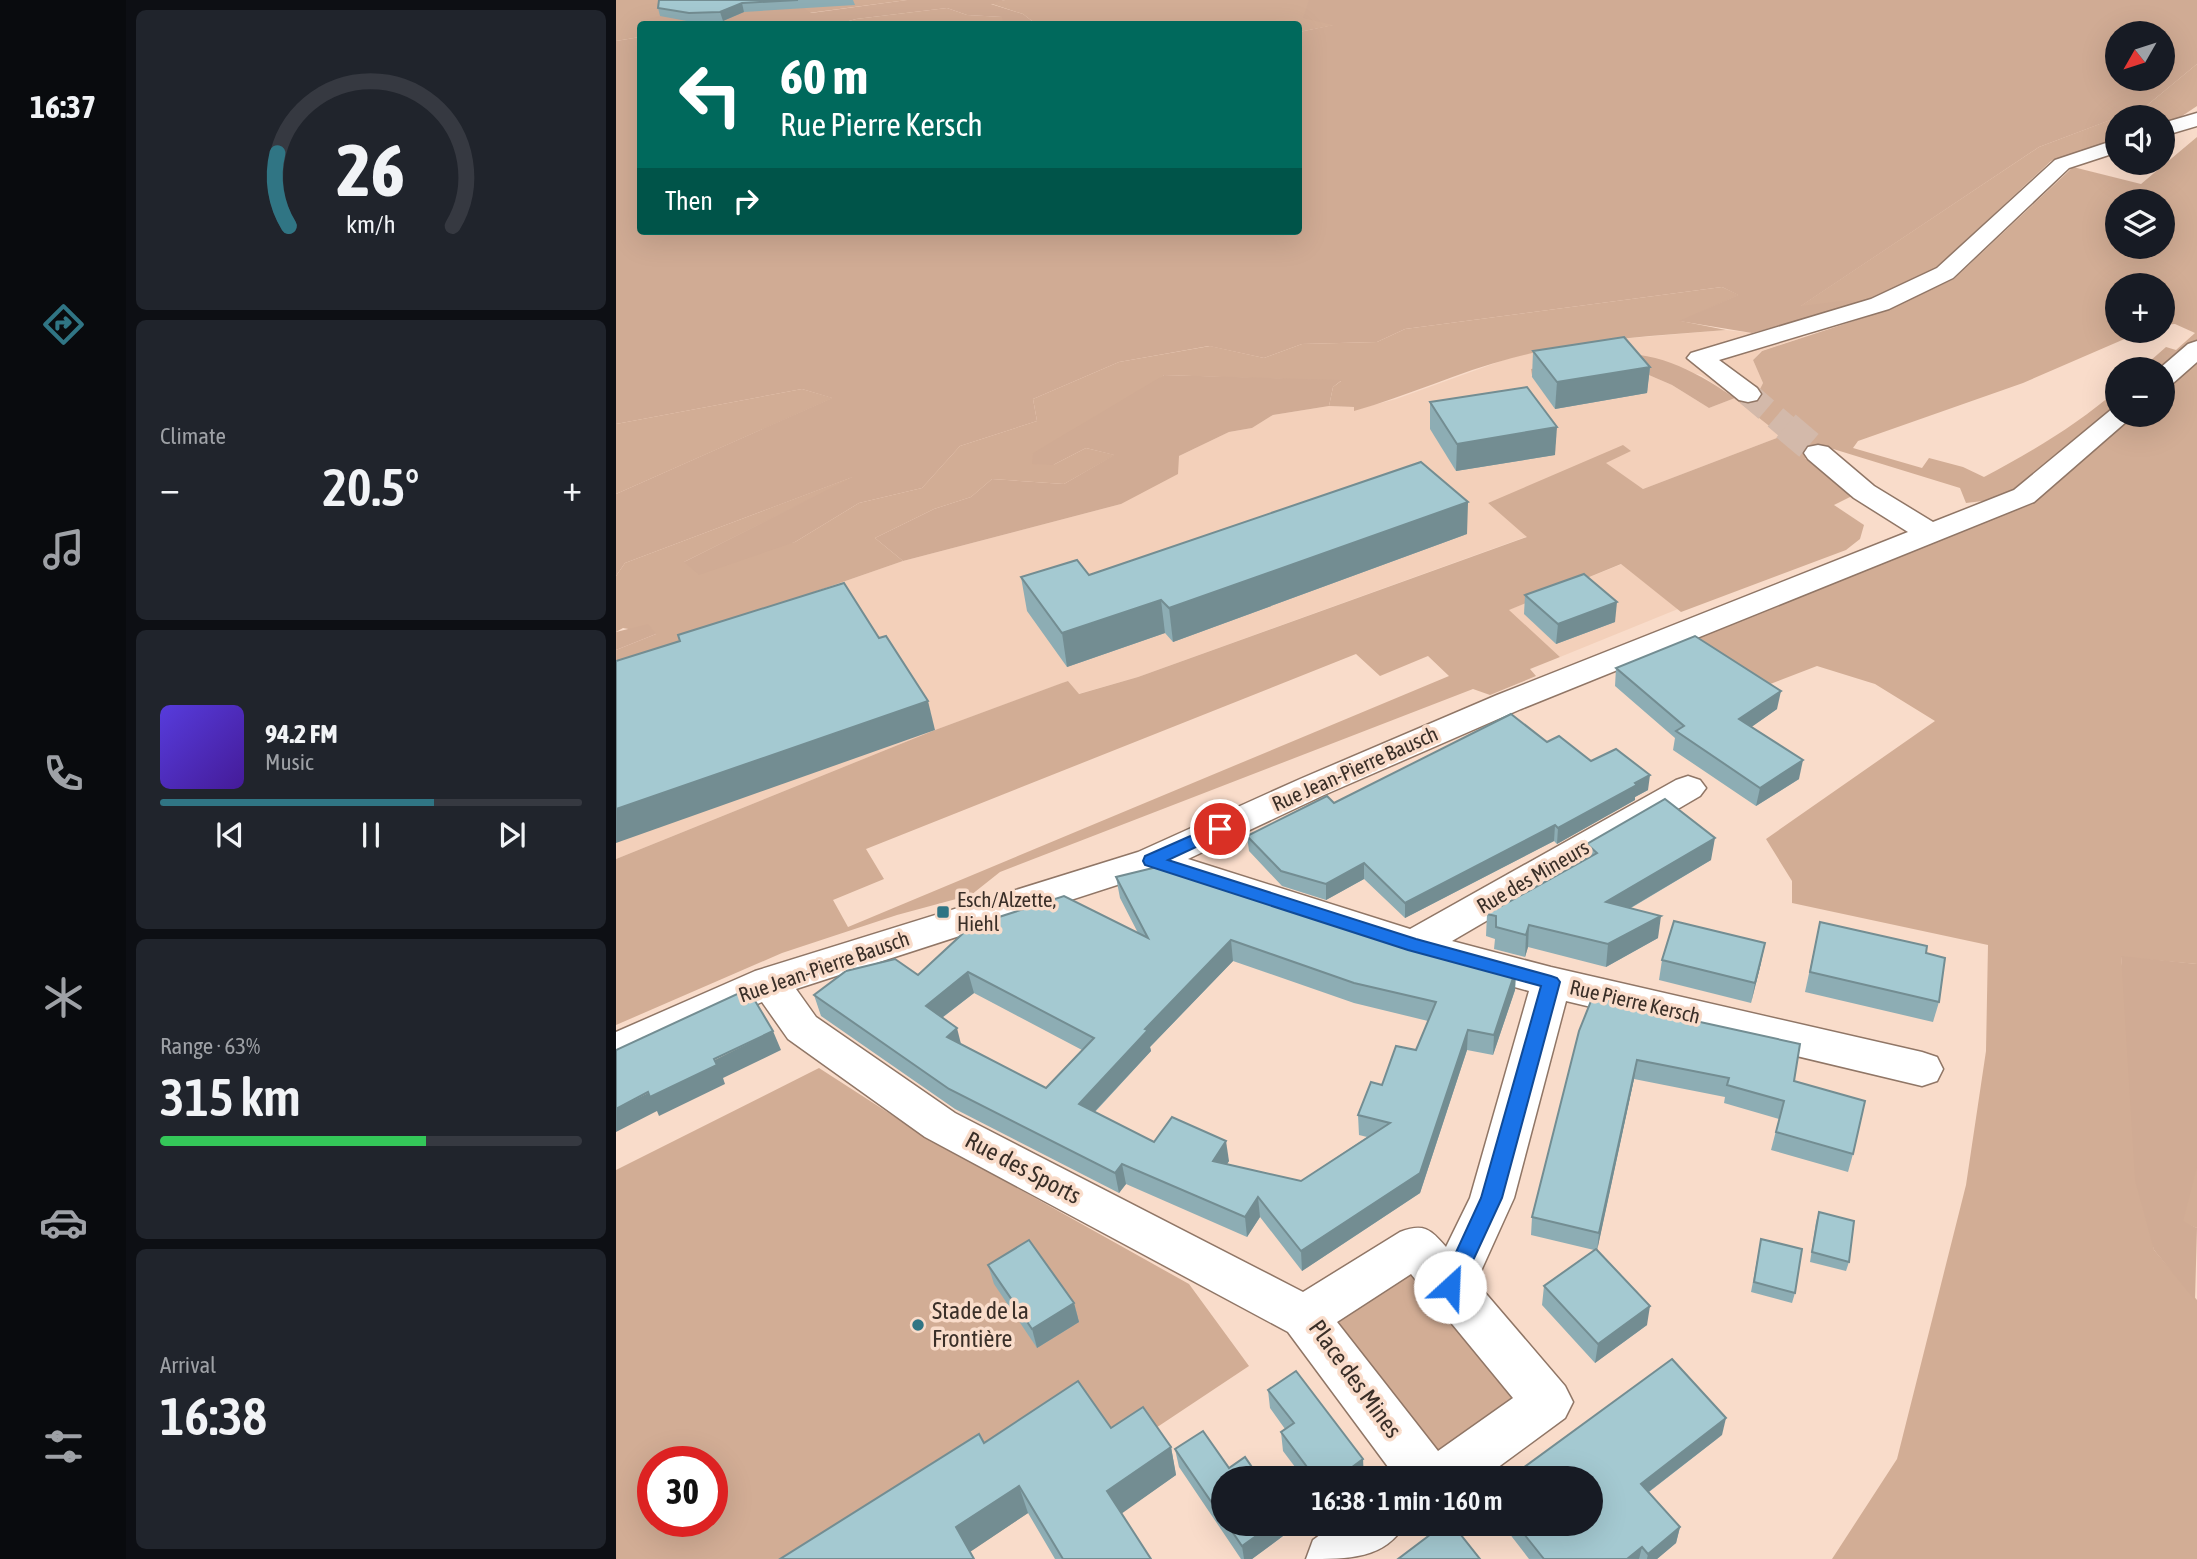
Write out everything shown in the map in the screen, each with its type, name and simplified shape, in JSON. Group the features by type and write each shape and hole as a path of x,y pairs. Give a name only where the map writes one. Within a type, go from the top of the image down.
{"street":[{"path":"2175,126 2197,119"},
{"path":"1748,394 1700,358 1880,304 1945,273 2062,164 2105,149"},
{"path":"2175,368 2197,349"},
{"name":"Rue Jean-Pierre Bausch","path":"616,1050 769,982 1151,861 1530,692 2024,496 2107,427"},
{"path":"1818,453 1864,492 1931,533"},
{"name":"Rue des Mineurs","path":"1414,945 1688,788"},
{"name":"Rue Pierre Kersch","path":"1151,861 1414,945 1551,982 1922,1069"},
{"name":"Rue des Sports","path":"769,982 802,1028 940,1125 1305,1317"},
{"path":"1450,1287 1492,1198 1551,982"},
{"name":"Place des Mines","path":"1417,1466 1305,1317 1416,1246 1548,1402 1458,1466"},
{"path":"1332,1559 1362,1536"}],"shaded area":[{"path":"616,0 907,0 750,21 637,21 637,38 616,41"},
{"path":"792,0 811,13 907,0 1005,0 991,4 1023,14 1032,21 1003,21 1002,17 967,15 947,8 849,21 643,20 669,14"},
{"path":"1005,0 1309,0 1335,25 1302,31 1302,21 1032,21 1023,14 989,3"},
{"path":"1309,0 2197,0 2197,64 2175,82 2175,21 2105,21 2105,91 2164,91 2147,105 2105,105 2105,122 2039,147 1801,306 1849,300 1860,304 1752,333 1679,321 1738,295 1722,287 1405,329 1377,342 1302,344 1264,358 1209,346 1119,362 1033,399 1037,421 960,446 922,488 859,503 795,542 699,575 684,562 853,477 625,563 616,576 616,494 832,398 802,389 616,424 616,41 637,38 637,235 1302,235 1302,31 1333,25 1303,18"},
{"path":"947,8 967,15 1003,17 1003,21 849,21"},
{"path":"2197,64 2197,106 2175,119 2175,105 2147,105 2164,91 2175,91 2175,82"},
{"path":"2105,122 2105,143 2051,161 1935,269 1860,304 1799,307 2039,147"},
{"path":"2197,137 2197,964 2121,957 2154,1250 2197,1300 2197,1559 1832,1559 1897,1459 1966,1185 1986,1051 1988,945 1792,903 1792,881 1766,839 1935,721 1875,684 1817,666 1765,686 1695,638 2036,502 2024,496 1966,503 1960,488 1830,448 1805,458 1852,496 1834,505 1864,525 1860,539 1846,550 1681,612 1621,564 1509,610 1560,657 1530,669 1536,676 1490,695 1473,689 1000,872 971,895 897,915 782,953 616,1025 616,859 935,730 1062,683 1068,681 1079,694 1138,677 1527,537 1488,503 1623,445 1631,451 1606,463 1643,489 1782,436 1735,399 1760,389 1763,383 1753,360 1762,351 1884,311 1954,279 2073,167 2141,184 2152,175 2175,175 2175,155","holes":["1356,654 1380,676 1428,656 1449,676 848,927 833,900 884,879 866,849"]},
{"path":"1722,287 1739,295 1681,321 1726,330 1565,346 1492,364 1354,411 1354,407 1329,406 1333,387 1341,381 1164,375 1053,465 1086,448 1115,455 1064,484 992,479 971,497 934,509 875,538 903,561 736,619 616,676 616,650 656,634 623,628 616,632 616,576 625,563 863,473 684,562 795,542 859,503 922,488 960,446 1037,421 1033,399 1119,362 1210,346 1264,358 1302,344 1377,342 1405,329"},
{"path":"1786,325 1803,337 1761,351 1753,360 1763,383 1760,389 1735,399 1782,436 1643,489 1605,463 1488,503 1528,536 1138,677 1078,694 1068,681 935,730 616,859 616,676 736,619 903,561 1121,504 1179,456 1229,432 1252,428 1273,415 1329,406 1354,407 1354,410 1396,399 1512,357 1584,342 1726,330 1752,333","holes":["1599,352 1701,375 1735,398 1709,408 1672,385 1621,363 1531,376 1531,369"]},
{"path":"1599,352 1638,355 1671,363 1702,377 1735,398 1709,408 1672,385 1621,363 1532,377 1531,369"},
{"path":"1164,375 1342,380 1333,387 1329,406 1273,415 1252,428 1229,432 1179,456 1178,474 1121,504 903,561 875,538 934,509 971,497 992,479 1064,484 1114,455 1086,448 1053,465 1032,464 1033,453"},
{"path":"802,389 833,398 616,494 616,424"},
{"path":"1622,564 1678,609 1560,657 1508,610"},
{"path":"648,624 656,634 616,650 616,632"},
{"path":"2121,956 2197,964 2197,1167 2183,1221 2197,1228 2195,1300 2154,1250 2135,1180"},
{"name":"Stade de la Frontière","path":"819,1068 926,1137 1189,1284 1249,1366 959,1559 616,1559 616,1170"},
{"path":"2197,1167 2197,1228 2182,1222"},
{"path":"1412,1267 1521,1399 1436,1459 1329,1320"}],"building":[{"path":"659,0 798,0 742,3 720,12 689,13 658,8"},
{"path":"1624,337 1650,367 1557,382 1533,351"},
{"path":"1527,387 1557,427 1457,444 1430,402"},
{"path":"1421,462 1468,502 1169,608 1161,600 1062,633 1021,577 1077,560 1089,575"},
{"path":"1584,574 1617,602 1558,624 1525,595"},
{"path":"844,583 879,638 886,636 928,701 616,809 616,661 680,641 678,635"},
{"path":"1695,636 1781,691 1739,719 1803,760 1760,788 1676,731 1684,726 1616,668"},
{"path":"1511,714 1547,742 1559,736 1591,761 1616,749 1650,775 1635,783 1637,785 1558,828 1555,825 1405,903 1364,863 1326,884 1281,871 1247,836 1327,796 1334,803"},
{"path":"1665,799 1715,838 1606,902 1661,916 1608,944 1529,925 1526,935 1496,927 1496,916 1487,914 1597,853 1587,844"},
{"path":"1165,865 1358,930 1494,967 1494,963 1516,969 1494,1035 1468,1030 1420,1173 1301,1251 1258,1197 1245,1217 1122,1164 1115,1173 949,1089 814,995 846,971 895,959 918,975 971,926 1064,896 1148,938 1116,877","holes":["1231,940 1354,983 1436,1002 1416,1050 1396,1046 1382,1085 1371,1082 1358,1115 1390,1123 1301,1181 1213,1161 1226,1141 1172,1117 1154,1142 1079,1104 1148,1030 1145,1029","968,972 1094,1038 1046,1088 947,1037 957,1028 926,1006"]},
{"path":"1674,921 1765,943 1755,983 1662,960"},
{"path":"1820,922 1927,946 1926,953 1945,958 1939,1002 1810,972"},
{"path":"748,989 773,1031 714,1059 717,1065 650,1097 648,1092 616,1109 616,1050"},
{"path":"1595,991 1691,1020 1800,1044 1794,1081 1865,1101 1853,1154 1776,1132 1784,1101 1727,1085 1729,1078 1637,1060 1599,1233 1532,1217 1579,1031"},
{"path":"1819,1212 1854,1221 1849,1262 1812,1252"},
{"path":"1761,1239 1802,1249 1795,1293 1754,1282"},
{"path":"1029,1240 1074,1303 1032,1329 988,1265"},
{"path":"1596,1249 1650,1306 1598,1344 1544,1286"},
{"path":"1672,1359 1726,1418 1641,1484 1680,1527 1648,1554 1642,1547 1627,1559 1544,1559 1526,1536 1603,1536 1603,1466 1526,1466"},
{"path":"1296,1371 1363,1459 1354,1466 1306,1466 1281,1432 1294,1423 1268,1390"},
{"path":"1078,1381 1111,1428 1143,1407 1171,1447 1107,1491 1151,1559 1063,1559 1019,1486 956,1527 974,1559 780,1559 979,1434 984,1443"},
{"path":"1203,1431 1228,1466 1211,1466 1211,1502 1175,1449"},
{"path":"1245,1457 1251,1466 1232,1466"},
{"path":"1235,1536 1256,1536 1242,1546"},
{"path":"1428,1536 1462,1536 1480,1559 1398,1559"}],"tunnel":[{"path":"1748,394 1788,428"},
{"path":"1786,426 1818,453"}],"place":[{"name":"Esch/Alzette, Hiehl","path":"943,912"},
{"name":"Stade de la Frontière","path":"918,1325"}],"route":[{"path":"1220,829 1151,861 1414,945 1551,982 1492,1198 1450,1287"}]}
